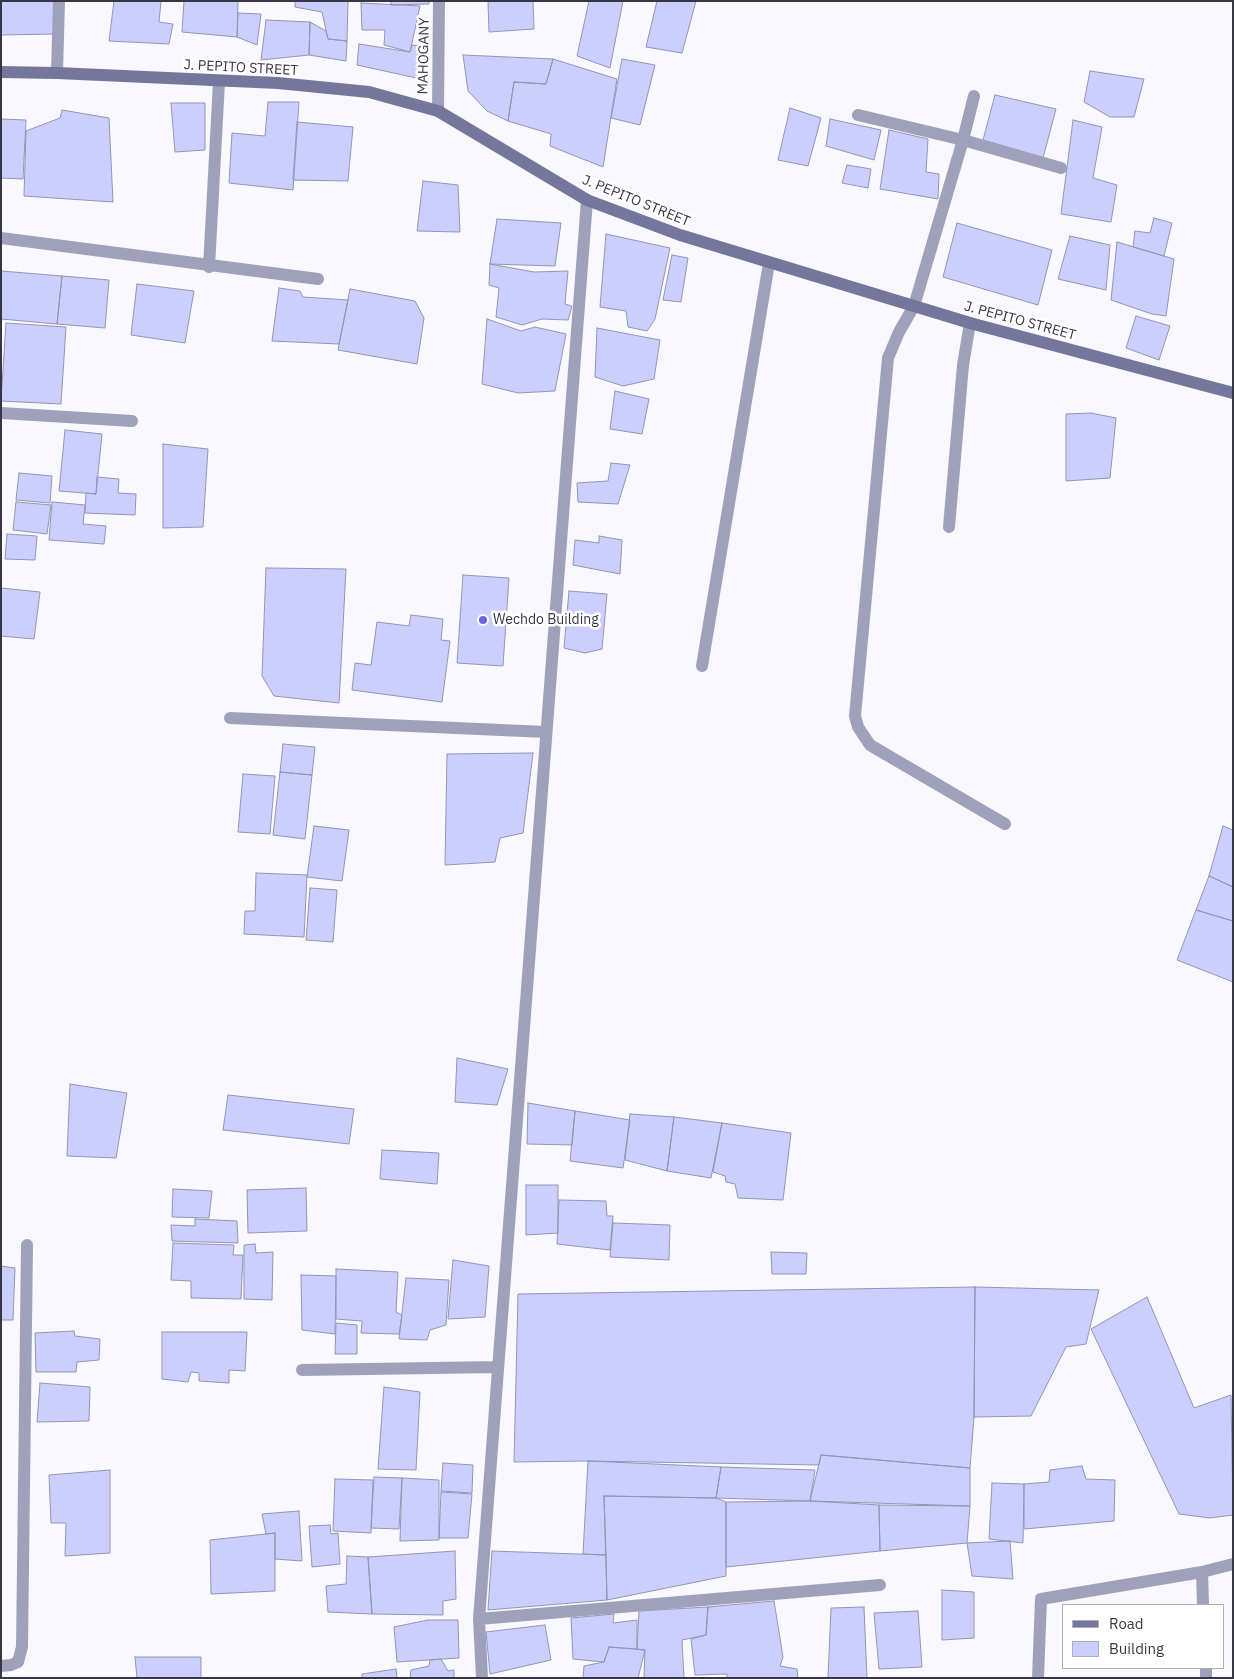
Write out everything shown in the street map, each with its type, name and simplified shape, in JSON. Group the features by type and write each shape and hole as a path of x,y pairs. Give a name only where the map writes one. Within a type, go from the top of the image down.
{"street":[{"path":"57,73 59,1"},
{"name":"MAHOGANY","path":"438,111 439,1"},
{"name":"J. PEPITO STREET","path":"1,72 278,83 369,92 438,111 587,200 680,235 970,323 1233,393"},
{"path":"209,267 219,82"},
{"path":"974,96 963,140 914,306 899,332 888,358 856,716 858,727 870,745 1005,824"},
{"path":"858,115 963,140 1061,168"},
{"path":"482,1678 479,1619 587,200"},
{"path":"1,238 209,267 318,279"},
{"path":"702,666 769,263"},
{"path":"948,527 963,365 970,323"},
{"path":"1,413 132,421"},
{"path":"230,718 546,732"},
{"path":"1,1666 18,1662 22,1647 27,1245"},
{"path":"302,1370 498,1367"},
{"path":"1038,1678 1040,1599 1202,1572 1233,1564"},
{"path":"1202,1572 1203,1604"},
{"path":"479,1619 880,1585"}],"building":[{"path":"1,1 55,1 54,34 1,35"},
{"path":"114,1 161,1 159,22 173,24 169,44 109,41"},
{"path":"184,1 238,1 237,37 182,32"},
{"path":"295,1 348,1 347,41 328,39 322,12 295,7"},
{"path":"391,1 429,1 429,4 391,5"},
{"path":"488,1 533,1 534,29 489,32"},
{"path":"589,1 623,1 610,68 577,56"},
{"path":"657,1 696,1 682,53 646,47"},
{"path":"361,3 420,6 410,52 384,45 385,30 362,30"},
{"path":"238,13 261,14 257,45 237,37"},
{"path":"266,20 310,22 309,55 261,60"},
{"path":"310,22 326,31 328,39 347,41 346,61 309,55"},
{"path":"359,44 410,52 412,45 429,47 421,79 357,65"},
{"path":"463,55 553,59 546,84 514,82 508,121 487,111 468,91"},
{"path":"553,59 617,79 603,167 550,146 551,134 508,121 514,82 546,84"},
{"path":"622,59 655,65 640,125 611,118"},
{"path":"1090,71 1144,79 1134,117 1110,117 1084,102"},
{"path":"995,95 1056,109 1043,158 983,140"},
{"path":"268,102 299,102 293,190 229,183 232,133 265,136"},
{"path":"171,103 205,103 205,150 175,152"},
{"path":"790,108 821,118 808,166 778,160"},
{"path":"62,110 109,118 113,202 24,196 26,131 60,118"},
{"path":"1,119 26,120 23,179 1,178"},
{"path":"830,119 881,130 874,160 826,146"},
{"path":"1073,120 1102,127 1093,178 1117,185 1111,222 1061,214"},
{"path":"297,122 353,127 348,181 293,180"},
{"path":"889,130 928,139 926,172 939,174 938,199 880,189"},
{"path":"847,165 871,169 868,188 842,183"},
{"path":"423,181 458,185 460,232 417,231"},
{"path":"1154,218 1172,223 1164,256 1133,247 1135,231 1150,233"},
{"path":"497,219 561,223 555,266 490,264"},
{"path":"957,223 1052,250 1038,305 943,277"},
{"path":"606,234 670,248 655,319 647,331 628,327 626,311 600,307"},
{"path":"1070,236 1110,245 1106,290 1058,279"},
{"path":"1117,242 1174,259 1166,316 1152,314 1111,300"},
{"path":"672,255 688,258 681,302 663,300"},
{"path":"490,264 534,272 568,271 565,304 572,306 568,320 542,319 522,325 496,317 499,288 489,285"},
{"path":"1,271 62,276 57,324 1,319"},
{"path":"62,276 109,280 105,328 57,324"},
{"path":"137,284 194,291 185,343 131,335"},
{"path":"279,288 300,291 303,297 348,300 339,344 272,341"},
{"path":"350,289 415,301 424,318 417,364 338,350"},
{"path":"1136,316 1170,326 1159,360 1126,348"},
{"path":"487,319 521,331 535,327 566,334 555,391 518,393 482,384"},
{"path":"6,323 66,327 61,404 1,401"},
{"path":"597,328 660,340 654,379 623,386 595,377"},
{"path":"615,391 649,399 642,434 610,429"},
{"path":"1091,413 1116,418 1110,478 1066,481 1066,414"},
{"path":"65,430 102,434 96,494 59,491"},
{"path":"163,444 208,449 203,527 163,528"},
{"path":"611,463 630,465 618,504 578,502 577,483 608,481"},
{"path":"19,473 52,476 50,503 16,500"},
{"path":"97,477 119,479 118,493 136,494 135,515 85,513 86,493 96,494"},
{"path":"16,502 51,505 47,534 13,530"},
{"path":"52,502 85,505 83,524 106,526 104,544 49,540"},
{"path":"7,534 37,536 35,560 5,559"},
{"path":"599,536 622,540 620,574 573,565 575,540 599,543"},
{"path":"266,568 346,569 339,703 274,696 262,676"},
{"name":"Wechdo Building","path":"463,575 509,578 503,666 457,663"},
{"path":"1,588 40,592 34,639 1,636"},
{"path":"569,591 607,594 602,649 585,653 564,648"},
{"path":"411,615 443,619 441,640 450,641 442,702 352,690 355,663 371,665 377,622 409,626"},
{"path":"283,744 315,747 312,775 280,772"},
{"path":"533,753 523,833 500,838 495,862 445,865 447,754"},
{"path":"280,772 312,775 305,839 273,835"},
{"path":"243,774 275,776 270,834 238,832"},
{"path":"314,826 349,830 342,881 307,877"},
{"path":"1223,826 1233,830 1233,887 1209,876"},
{"path":"256,873 307,875 304,937 244,934 245,911 255,911"},
{"path":"1209,876 1233,887 1233,921 1196,910"},
{"path":"310,888 337,890 333,942 306,940"},
{"path":"1196,910 1233,921 1233,982 1177,960"},
{"path":"457,1058 508,1069 497,1105 455,1102"},
{"path":"70,1084 127,1093 116,1158 67,1156"},
{"path":"228,1095 354,1109 349,1144 223,1130"},
{"path":"528,1103 575,1111 572,1145 527,1144"},
{"path":"575,1111 630,1120 623,1168 570,1161"},
{"path":"630,1114 674,1117 667,1171 625,1160"},
{"path":"674,1117 722,1123 711,1178 667,1171"},
{"path":"722,1123 791,1133 783,1200 738,1198 735,1184 726,1182 725,1176 713,1172"},
{"path":"382,1150 439,1153 437,1184 380,1179"},
{"path":"526,1185 558,1185 558,1233 526,1235"},
{"path":"306,1188 307,1231 248,1233 247,1190"},
{"path":"173,1189 212,1191 209,1218 172,1217"},
{"path":"559,1200 606,1201 607,1216 613,1216 610,1250 557,1244"},
{"path":"195,1219 237,1221 238,1243 172,1241 171,1225 195,1226"},
{"path":"613,1223 670,1225 669,1260 610,1257"},
{"path":"173,1243 234,1245 233,1255 243,1255 241,1299 191,1298 191,1281 171,1280"},
{"path":"255,1244 256,1253 273,1252 272,1300 244,1299 244,1245"},
{"path":"771,1252 807,1253 806,1274 772,1274"},
{"path":"453,1260 489,1266 485,1317 448,1319"},
{"path":"1,1266 15,1268 13,1320 1,1320"},
{"path":"336,1269 398,1272 396,1312 402,1315 399,1334 361,1333 362,1321 336,1319"},
{"path":"301,1275 336,1276 335,1334 302,1330"},
{"path":"406,1278 449,1280 446,1325 430,1330 427,1340 399,1339"},
{"path":"975,1287 1099,1290 1086,1344 1066,1347 1031,1416 974,1417"},
{"path":"975,1287 974,1417 970,1468 821,1455 819,1465 588,1461 514,1462 518,1294"},
{"path":"1147,1297 1194,1408 1231,1395 1233,1515 1210,1518 1179,1514 1091,1329"},
{"path":"336,1323 357,1325 357,1354 335,1354"},
{"path":"74,1331 75,1336 100,1339 99,1360 77,1362 76,1372 36,1372 35,1333"},
{"path":"162,1332 247,1332 245,1371 229,1370 229,1383 199,1381 199,1373 191,1372 188,1382 162,1379"},
{"path":"40,1383 90,1387 89,1421 37,1422"},
{"path":"384,1387 420,1392 416,1470 378,1469"},
{"path":"821,1455 970,1468 970,1506 810,1501"},
{"path":"588,1461 721,1467 716,1498 604,1496 606,1555 583,1554"},
{"path":"443,1463 473,1465 472,1493 441,1491"},
{"path":"1082,1466 1086,1479 1115,1480 1114,1521 1024,1529 1024,1484 1049,1482 1050,1470"},
{"path":"721,1467 815,1470 810,1501 716,1498"},
{"path":"110,1470 110,1553 65,1556 66,1523 51,1523 49,1475"},
{"path":"374,1477 402,1478 399,1529 371,1528"},
{"path":"402,1478 439,1480 439,1540 400,1541"},
{"path":"335,1479 373,1480 371,1533 333,1531"},
{"path":"992,1483 1024,1484 1023,1543 989,1539"},
{"path":"441,1492 472,1494 468,1538 439,1538"},
{"path":"604,1496 716,1498 726,1502 726,1576 607,1600"},
{"path":"810,1501 879,1505 880,1551 726,1567 726,1502"},
{"path":"879,1505 970,1506 967,1543 880,1551"},
{"path":"299,1511 302,1561 275,1559 275,1533 266,1534 262,1514"},
{"path":"330,1525 331,1534 338,1533 340,1564 312,1567 309,1526"},
{"path":"275,1533 275,1591 211,1594 210,1540"},
{"path":"1010,1541 1013,1579 972,1576 967,1543"},
{"path":"455,1551 456,1599 443,1601 443,1615 372,1614 368,1557"},
{"path":"492,1551 606,1555 607,1600 488,1610"},
{"path":"347,1556 368,1557 372,1614 328,1612 326,1586 346,1584"},
{"path":"942,1590 974,1592 974,1638 942,1640"},
{"path":"774,1601 783,1657 780,1666 797,1669 798,1678 727,1678 727,1674 695,1675 691,1639 706,1635 708,1607"},
{"path":"708,1607 706,1635 682,1640 684,1678 644,1678 645,1650 637,1649 639,1611"},
{"path":"864,1607 867,1678 828,1678 831,1608"},
{"path":"918,1611 922,1667 879,1669 874,1613"},
{"path":"614,1614 613,1623 637,1620 637,1649 609,1647 604,1662 573,1659 571,1618"},
{"path":"428,1620 458,1620 459,1658 397,1662 394,1627"},
{"path":"545,1625 551,1660 490,1674 486,1632"},
{"path":"609,1647 645,1650 638,1678 583,1678 584,1666 604,1662"},
{"path":"135,1657 201,1657 201,1678 137,1678"},
{"path":"441,1659 448,1671 454,1670 454,1678 410,1678 411,1670 429,1666 430,1660"},
{"path":"396,1669 397,1678 362,1678 362,1674"}],"place":[{"name":"Wechdo Building","path":"483,620"}]}
